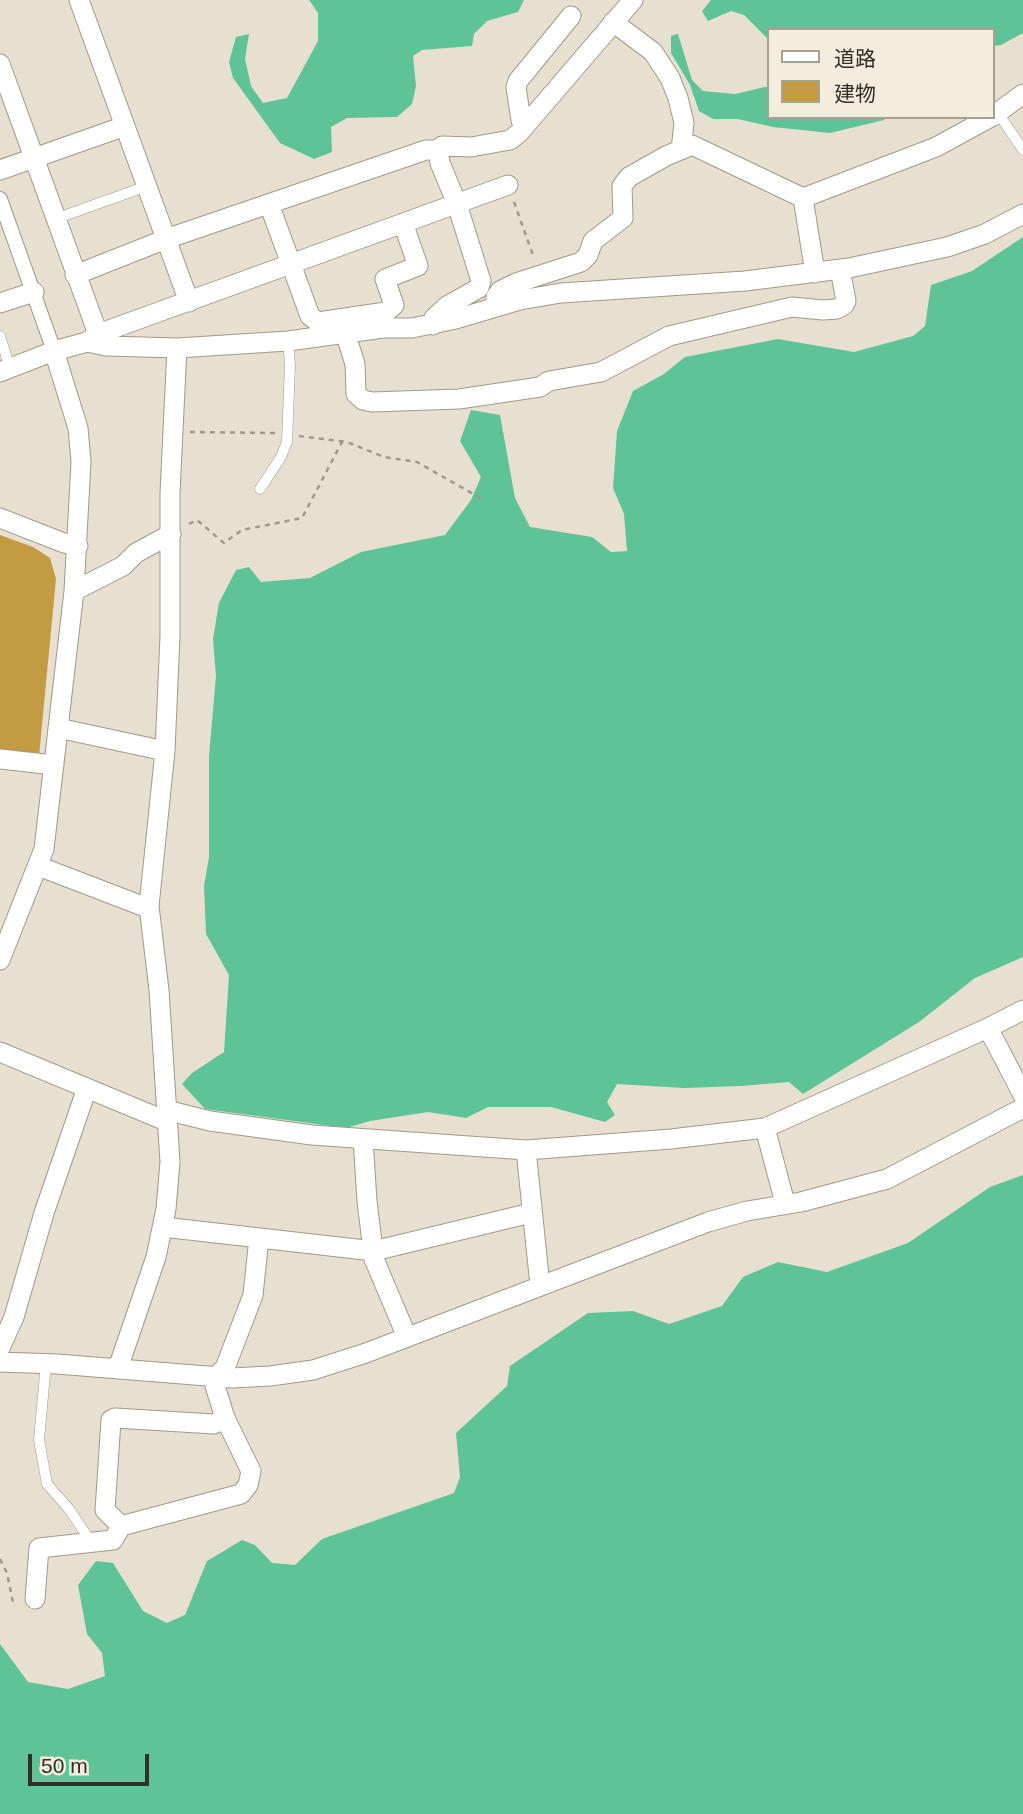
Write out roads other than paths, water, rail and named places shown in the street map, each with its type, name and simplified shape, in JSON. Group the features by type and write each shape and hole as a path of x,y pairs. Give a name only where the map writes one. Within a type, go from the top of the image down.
{"street":[{"path":"79,0 189,302"},
{"path":"75,275 166,239 426,150 438,150 442,146 471,147 510,140 633,0"},
{"path":"524,127 520,120 516,87 518,81 570,16"},
{"path":"613,22 653,52 670,78 684,123 681,150"},
{"path":"0,64 75,275 93,338 106,346 177,348 288,341 345,332 433,325 496,306 561,293 745,281 815,273 947,247 985,234 1023,214"},
{"path":"995,114 1023,94"},
{"path":"496,306 500,291 541,274 581,262 588,255 593,241 623,218 622,186 629,177 692,145 803,198 936,147 987,119"},
{"path":"0,170 125,125"},
{"path":"433,325 434,318 447,306 479,288 481,281 457,204 440,163 438,150"},
{"path":"5,370 508,185"},
{"path":"803,198 815,273"},
{"path":"0,199 54,351 78,428 82,462 75,592 44,849 0,960"},
{"path":"269,204 310,316 318,322 386,312 394,305 385,279 418,266 403,223"},
{"path":"345,332 355,364 356,394 363,400 459,400 541,387 549,381 601,372 669,336 792,307 837,309 846,301 839,269"},
{"path":"0,303 34,292"},
{"path":"118,1368 156,1257 163,1227 170,1162 159,990 149,906 165,751 170,494 177,348"},
{"path":"0,518 78,546"},
{"path":"75,592 123,566 136,553 171,534"},
{"path":"58,728 165,751"},
{"path":"0,759 54,765"},
{"path":"38,866 145,907 149,906"},
{"path":"0,1052 87,1088 166,1116 312,1135 526,1150 671,1139 765,1128 1023,1010"},
{"path":"988,1028 1023,1095"},
{"path":"0,1348 14,1317 44,1213 87,1088"},
{"path":"0,1362 216,1376 270,1376 313,1370 708,1222 785,1203 801,1202 887,1179 1023,1108"},
{"path":"765,1128 785,1203"},
{"path":"363,1139 372,1250 407,1337"},
{"path":"526,1150 531,1213 542,1285"},
{"path":"163,1227 372,1250 531,1213"},
{"path":"35,1599 37,1549 113,1540 121,1526 241,1494 248,1485 251,1471 215,1392 216,1376 225,1368 253,1295 259,1238"},
{"path":"121,1526 105,1510 111,1420 115,1418 214,1424 225,1418"}],"lane":[{"path":"995,116 1023,150"},
{"path":"55,219 147,186"},
{"path":"0,336 5,370"},
{"path":"260,489 281,457 286,442 290,365 288,341"},
{"path":"46,1363 39,1440 47,1484 69,1509 91,1542"}]}
